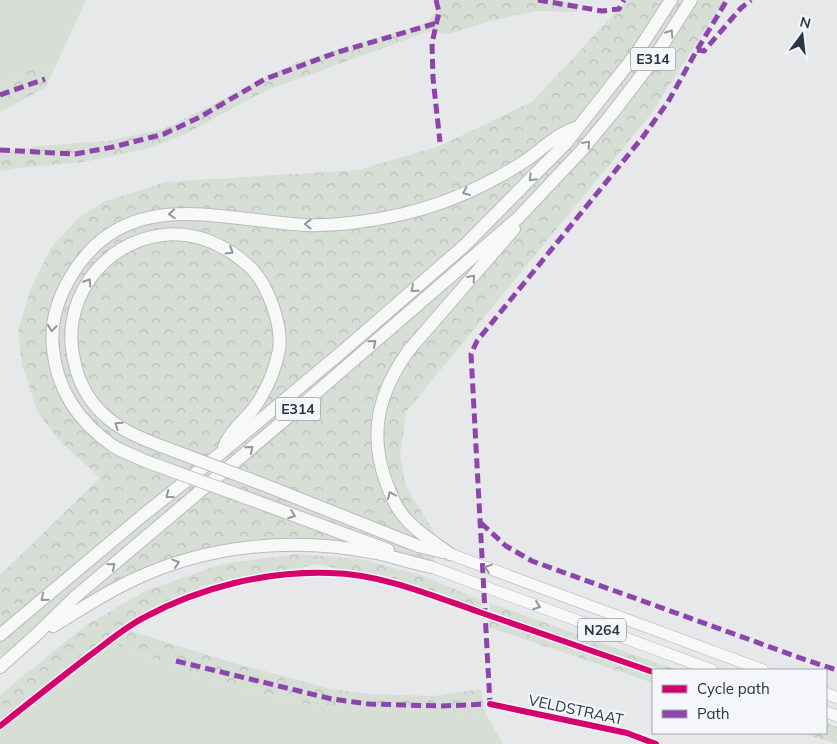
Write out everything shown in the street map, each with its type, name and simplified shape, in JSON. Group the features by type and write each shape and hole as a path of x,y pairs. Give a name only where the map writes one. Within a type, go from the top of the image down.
{"highway":[{"name":"E314","path":"0,635 142,516 221,454 465,245 566,143 636,54 671,0"},
{"name":"E314","path":"0,667 75,597 288,417 518,218 582,150 611,115 651,63 692,0"},
{"path":"430,567 403,555 145,461 115,447 91,428 76,410 62,388 54,364 52,337 54,313 62,291 80,260 103,238 132,221 163,215 192,213 308,225 356,222 402,214 449,201 525,161 560,135 580,126"},
{"path":"450,554 420,533 405,518 393,500 380,466 376,440 378,414 389,381 396,368 409,350 513,232 518,218"},
{"path":"221,454 228,437 254,408 270,380 279,348 276,319 268,292 254,272 239,257 222,246 203,238 184,235 163,235 138,241 103,262 85,285 77,302 70,336 72,356 78,376 87,395 102,413 119,427 161,446 418,546 450,554"},
{"path":"35,636 135,579 172,564 231,549 272,545 332,547 376,553 430,567"},
{"name":"N264","path":"450,554 760,669"},
{"name":"N264","path":"430,567 709,669"}],"street":[{"name":"VELDSTRAAT","path":"490,704 656,744"}],"green space":[{"path":"0,0 86,0 56,65 44,64 0,82"},
{"path":"440,0 557,0 579,4 577,12 536,11 490,21 449,34 427,32 265,91 185,134 150,148 84,162 0,171 0,152 40,146 107,141 164,129 297,62 427,23 440,5"},
{"path":"627,0 724,0 651,114 406,412 400,456 406,487 439,540 433,562 309,540 275,539 248,542 135,579 0,656 0,575 100,478 58,439 38,413 22,365 18,331 31,288 51,248 77,219 103,202 166,182 358,170 440,146 533,101"},
{"path":"44,64 56,65 46,87 0,112 0,82"},
{"path":"298,554 360,559 421,575 481,600 481,616 386,579 318,564 269,574 202,596 127,630 234,663 331,689 368,694 434,696 481,689 485,713 319,707 217,682 109,642 0,726 0,695 85,626 145,591 222,564"},
{"path":"490,603 674,669 652,669 652,683 489,627"},
{"path":"109,642 217,682 319,707 485,713 503,744 0,744 0,726"},
{"path":"827,723 837,727 837,744 805,734 827,734"}],"marked path":[{"path":"436,0 439,12 432,43 433,78 440,142"},
{"path":"538,0 602,11 619,9 624,0"},
{"path":"176,661 332,699 369,704 441,706 490,704 471,354 477,341 642,138 668,102 727,0"},
{"path":"697,50 704,51 741,8 751,0"},
{"path":"0,150 75,154 113,147 164,134 200,117 265,79 338,52 437,23"},
{"path":"0,95 45,79"},
{"path":"481,523 506,546 532,561 837,670"}],"cycle path":[{"path":"0,726 130,625 166,606 211,589 258,578 282,575 330,573 369,577 426,593 652,672"},
{"path":"490,704 627,733 656,744"}]}
